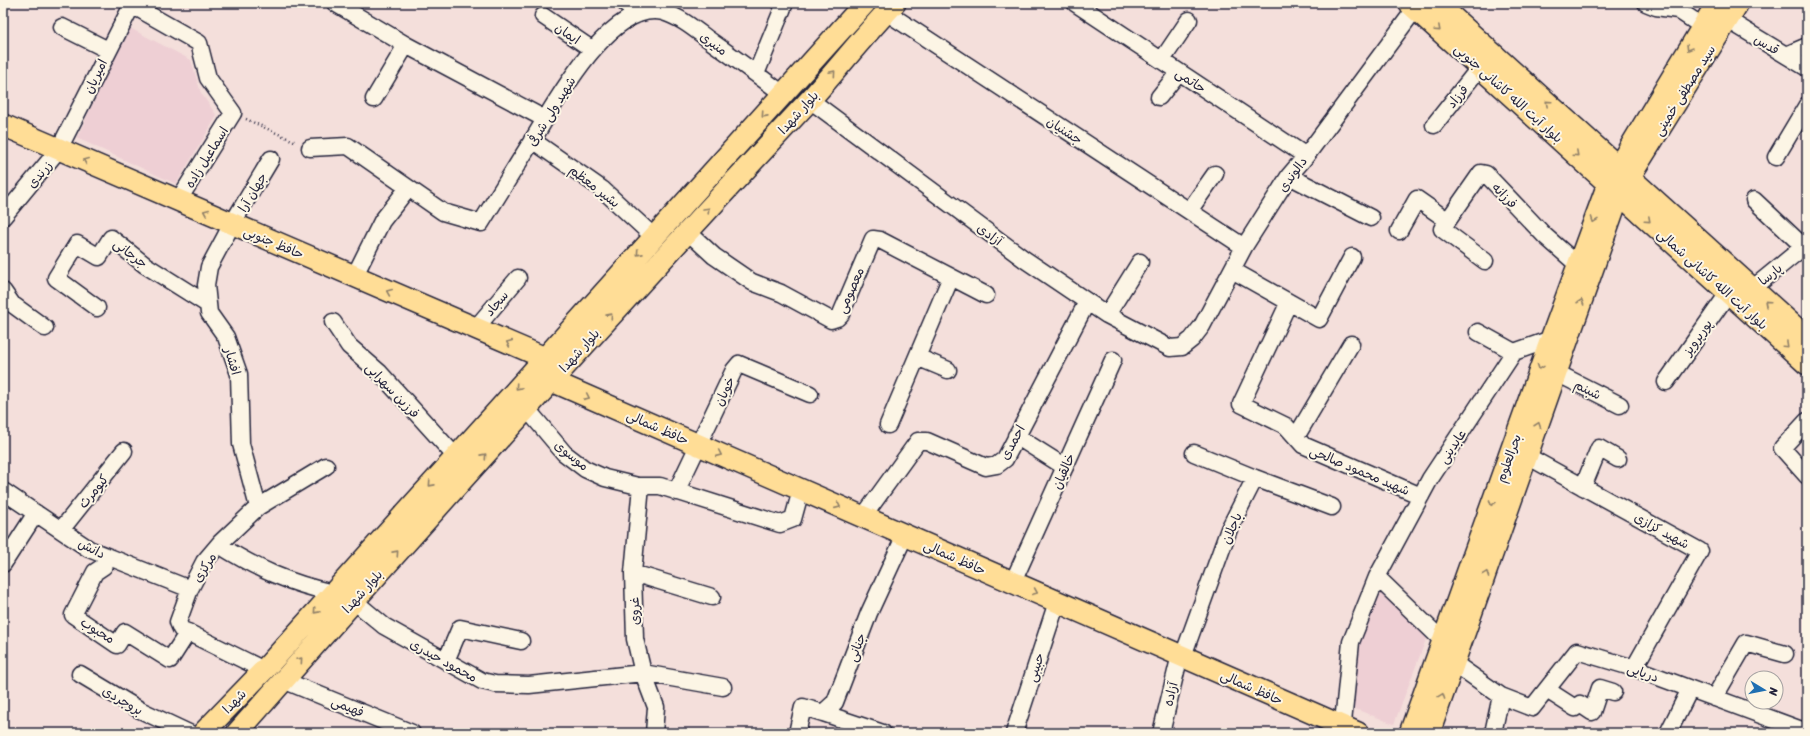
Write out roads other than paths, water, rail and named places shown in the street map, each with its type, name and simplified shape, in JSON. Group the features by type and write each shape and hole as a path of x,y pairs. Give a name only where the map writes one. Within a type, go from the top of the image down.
{"main road":[{"name":"بلوار شهدا","path":"257,676 865,3"},
{"name":"بلوار آیت الله کاشانی جنوبی","path":"1436,3 1619,181"},
{"name":"بلوار آیت الله کاشانی جنوبی","path":"1412,6 1480,67 1619,181"},
{"name":"بلوار شهدا","path":"266,700 353,600 687,231 810,100 890,8"},
{"name":"سید مصطفی خمینی","path":"1619,181 1727,9"},
{"name":"سید مصطفی خمینی","path":"1619,181 1702,26 1727,9"},
{"name":"حافظ جنوبی","path":"3,125 545,358"},
{"name":"بحرالعلوم","path":"1410,733 1578,265 1619,181"},
{"name":"بحرالعلوم","path":"1429,733 1556,373 1619,181"},
{"name":"بلوار آیت الله کاشانی شمالی","path":"1619,181 1752,289 1807,338"},
{"name":"بلوار آیت الله کاشانی شمالی","path":"1619,181 1729,292 1807,364"},
{"path":"545,358 552,381"},
{"name":"حافظ شمالی","path":"552,381 1182,656 1347,730"},
{"path":"215,733 257,676"},
{"name":"شهدا","path":"203,733 257,676"},
{"path":"225,733 266,700"},
{"name":"شهدا","path":"237,733 266,700"}],"street":[{"path":"335,3 406,45 545,119"},
{"path":"625,3 638,14"},
{"path":"756,74 785,3"},
{"name":"حاتمی","path":"1076,3 1306,156"},
{"path":"1646,3 1656,7 1678,10 1702,26"},
{"name":"امیریان","path":"59,149 132,4"},
{"name":"اسماعیل زاده","path":"132,4 199,43 208,78 233,113 178,201"},
{"name":"دالوندی","path":"1182,347 1192,339 1202,326 1244,247 1289,176 1306,156 1412,6"},
{"name":"جشنیان","path":"890,8 1189,212 1244,247"},
{"name":"قدس","path":"1727,9 1786,55 1807,68"},
{"name":"منیری","path":"638,14 652,11 664,12 687,23 783,94"},
{"name":"شهید ولی شرفی","path":"408,188 443,212 481,223 571,78 592,50 605,36 630,17 638,14"},
{"name":"ایمان","path":"543,16 592,50"},
{"path":"1162,60 1189,20"},
{"path":"62,27 108,50"},
{"path":"374,100 406,45"},
{"path":"1786,55 1807,46"},
{"name":"فرزاد","path":"1434,125 1480,67"},
{"path":"1159,97 1179,72"},
{"name":"آزادی","path":"810,100 1024,259 1088,302 1170,348 1182,347"},
{"path":"1776,157 1807,106"},
{"name":"بشیر معظم","path":"532,140 602,189 654,237"},
{"path":"310,148 348,146 408,188 382,221 354,277"},
{"name":"زرندی","path":"3,217 59,149"},
{"name":"جهان آرا","path":"232,224 271,159"},
{"name":"فرزانه","path":"1445,225 1479,174 1484,173 1545,236 1578,265"},
{"path":"1189,212 1215,174"},
{"path":"1289,176 1371,218"},
{"path":"1399,231 1417,198 1485,261"},
{"path":"1754,200 1805,246"},
{"name":"افشار","path":"232,224 209,267 206,285 207,304 209,313 226,337 239,374 241,444 258,507"},
{"name":"معصومی","path":"687,231 714,256 752,282 782,293 831,320 837,318 841,314 873,239 880,240 986,295"},
{"name":"جرجانی","path":"97,308 56,278 77,244 99,257 111,238 145,265 207,304"},
{"name":"پارسا","path":"1752,289 1805,246"},
{"path":"1232,270 1319,320 1352,257"},
{"path":"1107,314 1140,262"},
{"name":"سجاد","path":"475,328 518,278"},
{"path":"888,425 951,278"},
{"path":"3,291 8,309 45,328"},
{"name":"پورپرویز","path":"1666,382 1729,292"},
{"name":"احمدی","path":"863,517 918,441 927,441 986,467 997,465 1005,459 1088,302"},
{"name":"شهید محمود صالحی","path":"1288,302 1241,404 1286,426 1303,445 1421,496"},
{"name":"فرزین سهرابی","path":"333,322 349,346 380,374 456,457"},
{"path":"1478,332 1514,352 1551,339"},
{"path":"1296,437 1351,344"},
{"name":"عابدینی","path":"1347,730 1351,642 1377,578 1430,479 1514,352"},
{"path":"917,357 948,370"},
{"name":"خالقیان","path":"1013,582 1114,360"},
{"name":"خوبان","path":"697,445 734,370 739,364 810,394"},
{"name":"شبنم","path":"1556,373 1620,405"},
{"name":"موسوی","path":"527,408 564,453 585,469 605,478 641,486 660,486 780,524 793,519 800,490"},
{"path":"1807,421 1782,448 1807,476"},
{"path":"1016,436 1065,467"},
{"path":"676,492 697,445"},
{"path":"1583,487 1599,448 1618,459"},
{"name":"کیومرث","path":"61,530 124,451"},
{"path":"1194,453 1332,507"},
{"name":"شهید کزازی","path":"1527,456 1700,551 1634,668"},
{"name":"مرکزی","path":"188,632 181,628 178,622 190,589 204,562 218,545 258,507 326,466"},
{"name":"باجلان","path":"1182,656 1229,530 1255,478"},
{"name":"غروی","path":"641,486 633,573 635,639 643,673 656,707 654,733"},
{"name":"دانش","path":"3,491 89,549 190,589"},
{"path":"3,564 36,513"},
{"name":"جنانی","path":"823,713 834,702 869,613 905,535"},
{"path":"218,545 246,562 274,575 302,586 333,593"},
{"name":"محبوب","path":"109,557 104,566 95,572 73,615 117,645 125,632 170,660 188,632"},
{"path":"633,573 712,597"},
{"path":"1377,578 1443,641"},
{"name":"محمود حیدری","path":"353,600 384,626 482,681 495,684 528,685 643,673 723,687"},
{"name":"حبیبی","path":"1014,733 1057,602"},
{"path":"446,661 460,628 521,641"},
{"path":"188,632 257,676"},
{"path":"1714,698 1746,642 1785,654"},
{"name":"دریایی","path":"1454,663 1501,696 1532,708 1577,651 1634,668 1807,732"},
{"name":"آزاده","path":"1161,733 1182,656"},
{"name":"بروجردی","path":"80,674 140,710 189,733"},
{"name":"فهیمی","path":"283,680 412,733"},
{"path":"1547,690 1575,708 1580,704 1592,712 1600,688 1613,692"},
{"path":"1668,733 1690,689"},
{"path":"1493,733 1501,696"},
{"path":"797,733 804,707 883,733"}]}
